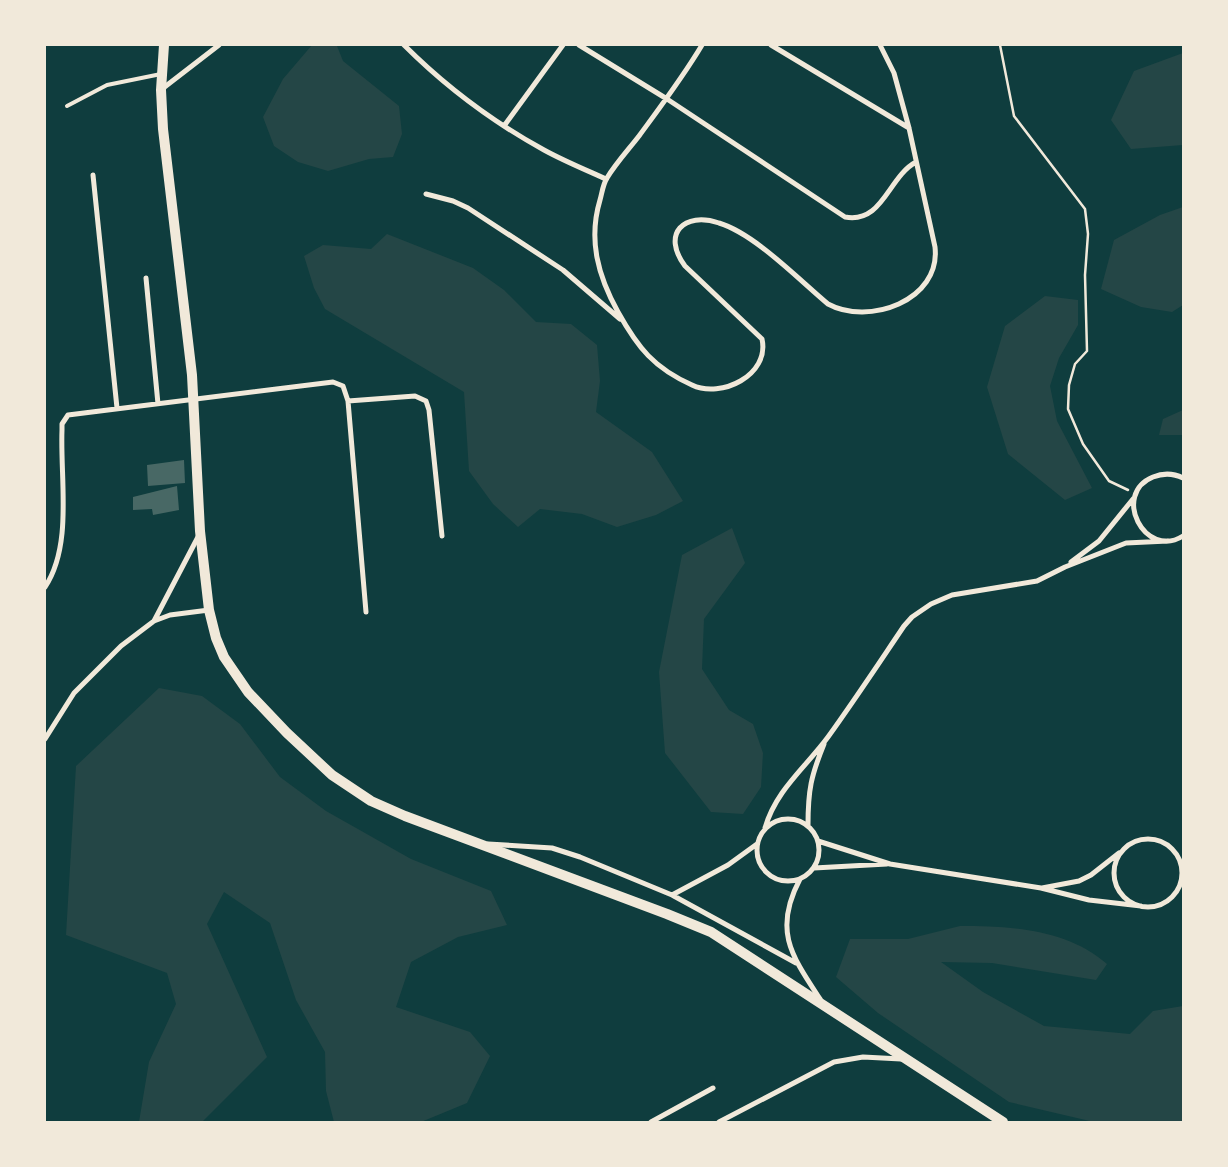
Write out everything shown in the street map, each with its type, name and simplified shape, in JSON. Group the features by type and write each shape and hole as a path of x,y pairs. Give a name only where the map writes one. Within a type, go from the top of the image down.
{"main road":[{"path":"164,45 161,74 163,129 194,398 200,531 208,610 224,658 248,692 287,733 332,775 372,801 404,816 480,843 711,932 822,1002 1004,1122"}],"street":[{"path":"161,90 219,45"},
{"path":"404,45 449,87 504,126 544,151 606,179"},
{"path":"504,126 562,45"},
{"path":"579,45 845,217 859,218 872,212 900,174 908,166 916,162"},
{"path":"702,45 666,100 606,179 596,213 595,255 608,293 624,322 652,362 675,378 701,389 736,384 754,372 763,354 762,339 685,266 677,256 674,242 680,227 692,220 702,219 722,224 759,245 828,304 840,311 858,314 895,307 916,293 928,279 936,256 909,128 894,73 880,45"},
{"path":"771,45 909,128"},
{"path":"93,175 117,408"},
{"path":"426,194 453,201 468,208 563,270 624,322"},
{"path":"146,278 158,404"},
{"path":"45,587 58,562 61,542 62,424 68,415 319,382 337,382 347,392 366,612"},
{"path":"348,401 415,396 426,400 430,410 442,536"},
{"path":"1065,567 1112,527 1149,478 1159,474 1170,474 1183,478"},
{"path":"1136,494 1133,505 1139,526 1147,534 1157,539 1168,541"},
{"path":"154,621 200,531"},
{"path":"672,895 728,865 757,844 770,812 780,794 826,739 904,626 931,604 952,595 1038,581 1065,567 1126,543 1168,541 1183,536"},
{"path":"45,738 80,686 121,646 154,621 170,615 208,610"},
{"path":"822,1002 796,963 785,917 790,898 800,879 814,868 818,860 818,840 808,825 808,789 812,773 826,739"},
{"path":"765,828 772,823 790,818 808,825"},
{"path":"818,840 890,864 1042,888 1089,900 1141,906 1153,907 1173,897 1180,887 1183,876 1180,860 1170,846 1160,840 1149,838 1138,840 1128,845 1091,875 1079,881 1042,888"},
{"path":"480,843 552,848 580,857 672,895 796,963"},
{"path":"757,844 760,863 772,877 791,881 800,879"},
{"path":"1120,853 1115,863 1116,885 1122,895 1130,902 1141,906"},
{"path":"814,868 890,864"},
{"path":"719,1122 834,1062 863,1057 910,1060"},
{"path":"651,1122 713,1088"}],"lane":[{"path":"67,106 107,85 161,74"}],"path":[{"path":"1000,45 1014,116 1085,208 1088,234 1085,275 1087,351 1075,364 1069,385 1068,409 1083,444 1109,481 1136,494"}],"shaded area":[{"path":"312,45 337,46 343,61 399,106 402,134 393,157 369,159 328,171 298,162 274,146 263,117 283,79"},
{"path":"1183,53 1183,145 1131,149 1111,120 1134,71"},
{"path":"1183,207 1183,305 1172,312 1141,307 1101,289 1114,240 1160,215"},
{"path":"387,234 473,268 504,290 536,322 571,324 597,345 600,381 596,412 652,452 683,501 656,515 617,527 582,514 540,509 518,527 493,504 469,471 464,392 325,309 314,288 304,256 323,245 371,249"},
{"path":"1045,296 1078,300 1078,325 1059,358 1050,386 1057,421 1092,488 1065,500 1008,454 987,387 1005,326"},
{"path":"1183,410 1183,435 1159,435 1163,419"},
{"path":"732,528 745,563 704,619 702,669 729,710 753,724 763,753 761,787 743,814 711,812 665,753 659,672 682,555"},
{"path":"159,688 202,696 240,724 280,777 326,811 411,859 491,891 507,925 458,937 411,962 396,1007 470,1032 490,1056 467,1103 421,1122 334,1122 326,1091 325,1052 296,1000 270,923 224,892 207,924 267,1057 202,1122 139,1122 149,1062 176,1004 167,973 66,935 76,766"},
{"path":"960,926 999,927 1038,932 1074,943 1091,952 1107,964 1096,980 992,963 941,962 983,992 1044,1026 1130,1034 1153,1011 1183,1006 1183,1122 1094,1122 1009,1102 878,1013 836,977 850,939 908,939"}],"building":[{"path":"184,460 185,483 148,486 147,465"},
{"path":"177,486 179,510 153,515 152,509 133,510 133,497"}]}
